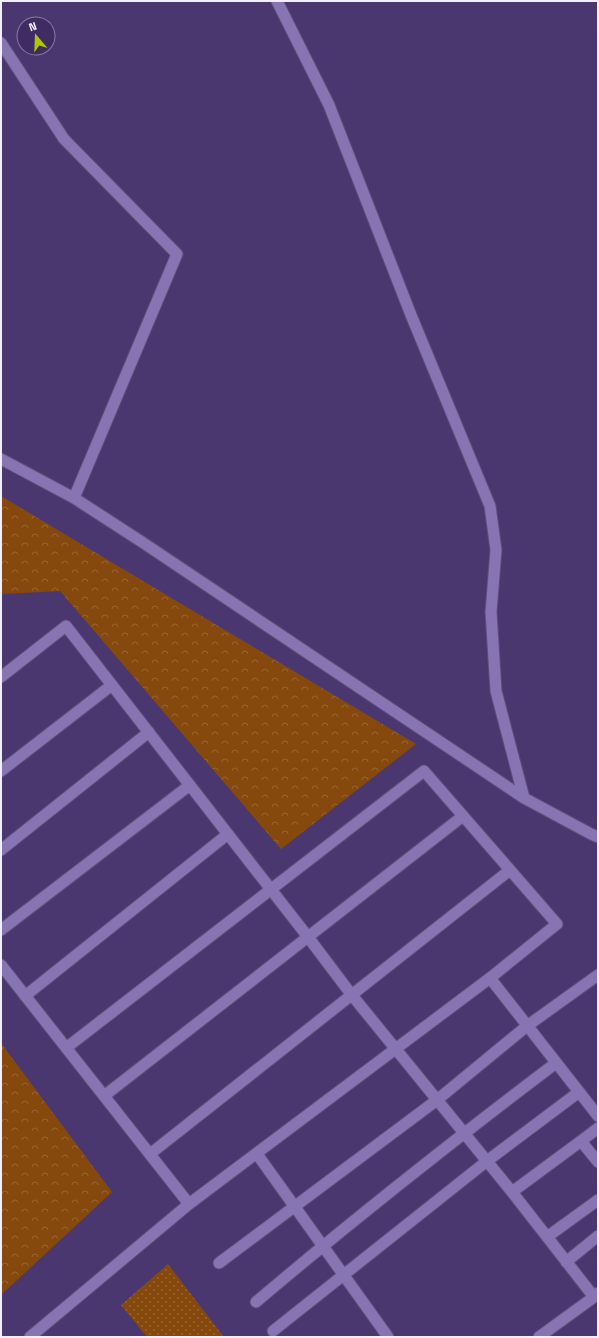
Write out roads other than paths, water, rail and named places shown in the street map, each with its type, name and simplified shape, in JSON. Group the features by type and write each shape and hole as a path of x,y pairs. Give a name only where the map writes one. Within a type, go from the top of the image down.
{"lane":[{"path":"277,1 329,105 411,315 490,506 496,550 491,612 496,691 524,798"},
{"path":"1,42 64,140 176,254 74,498"},
{"path":"1,459 74,498 142,542 524,798 598,836"},
{"path":"1,677 66,626 351,994 512,1192 566,1262 596,1295 539,1337"},
{"path":"1,771 112,685"},
{"path":"1,850 149,732"},
{"path":"30,1337 189,1204 396,1050 490,978 557,924 424,771 66,1048"},
{"path":"1,930 190,785"},
{"path":"104,1096 463,816"},
{"path":"25,996 228,834"},
{"path":"150,1154 510,870"},
{"path":"1,965 189,1204"},
{"path":"219,1263 437,1100 528,1026 598,974"},
{"path":"490,978 598,1116"},
{"path":"256,1302 322,1246 464,1133 556,1063"},
{"path":"273,1331 487,1161 579,1092"},
{"path":"512,1192 598,1128"},
{"path":"581,1141 598,1162"},
{"path":"257,1154 388,1337"},
{"path":"547,1237 598,1200"},
{"path":"566,1262 598,1236"}]}
